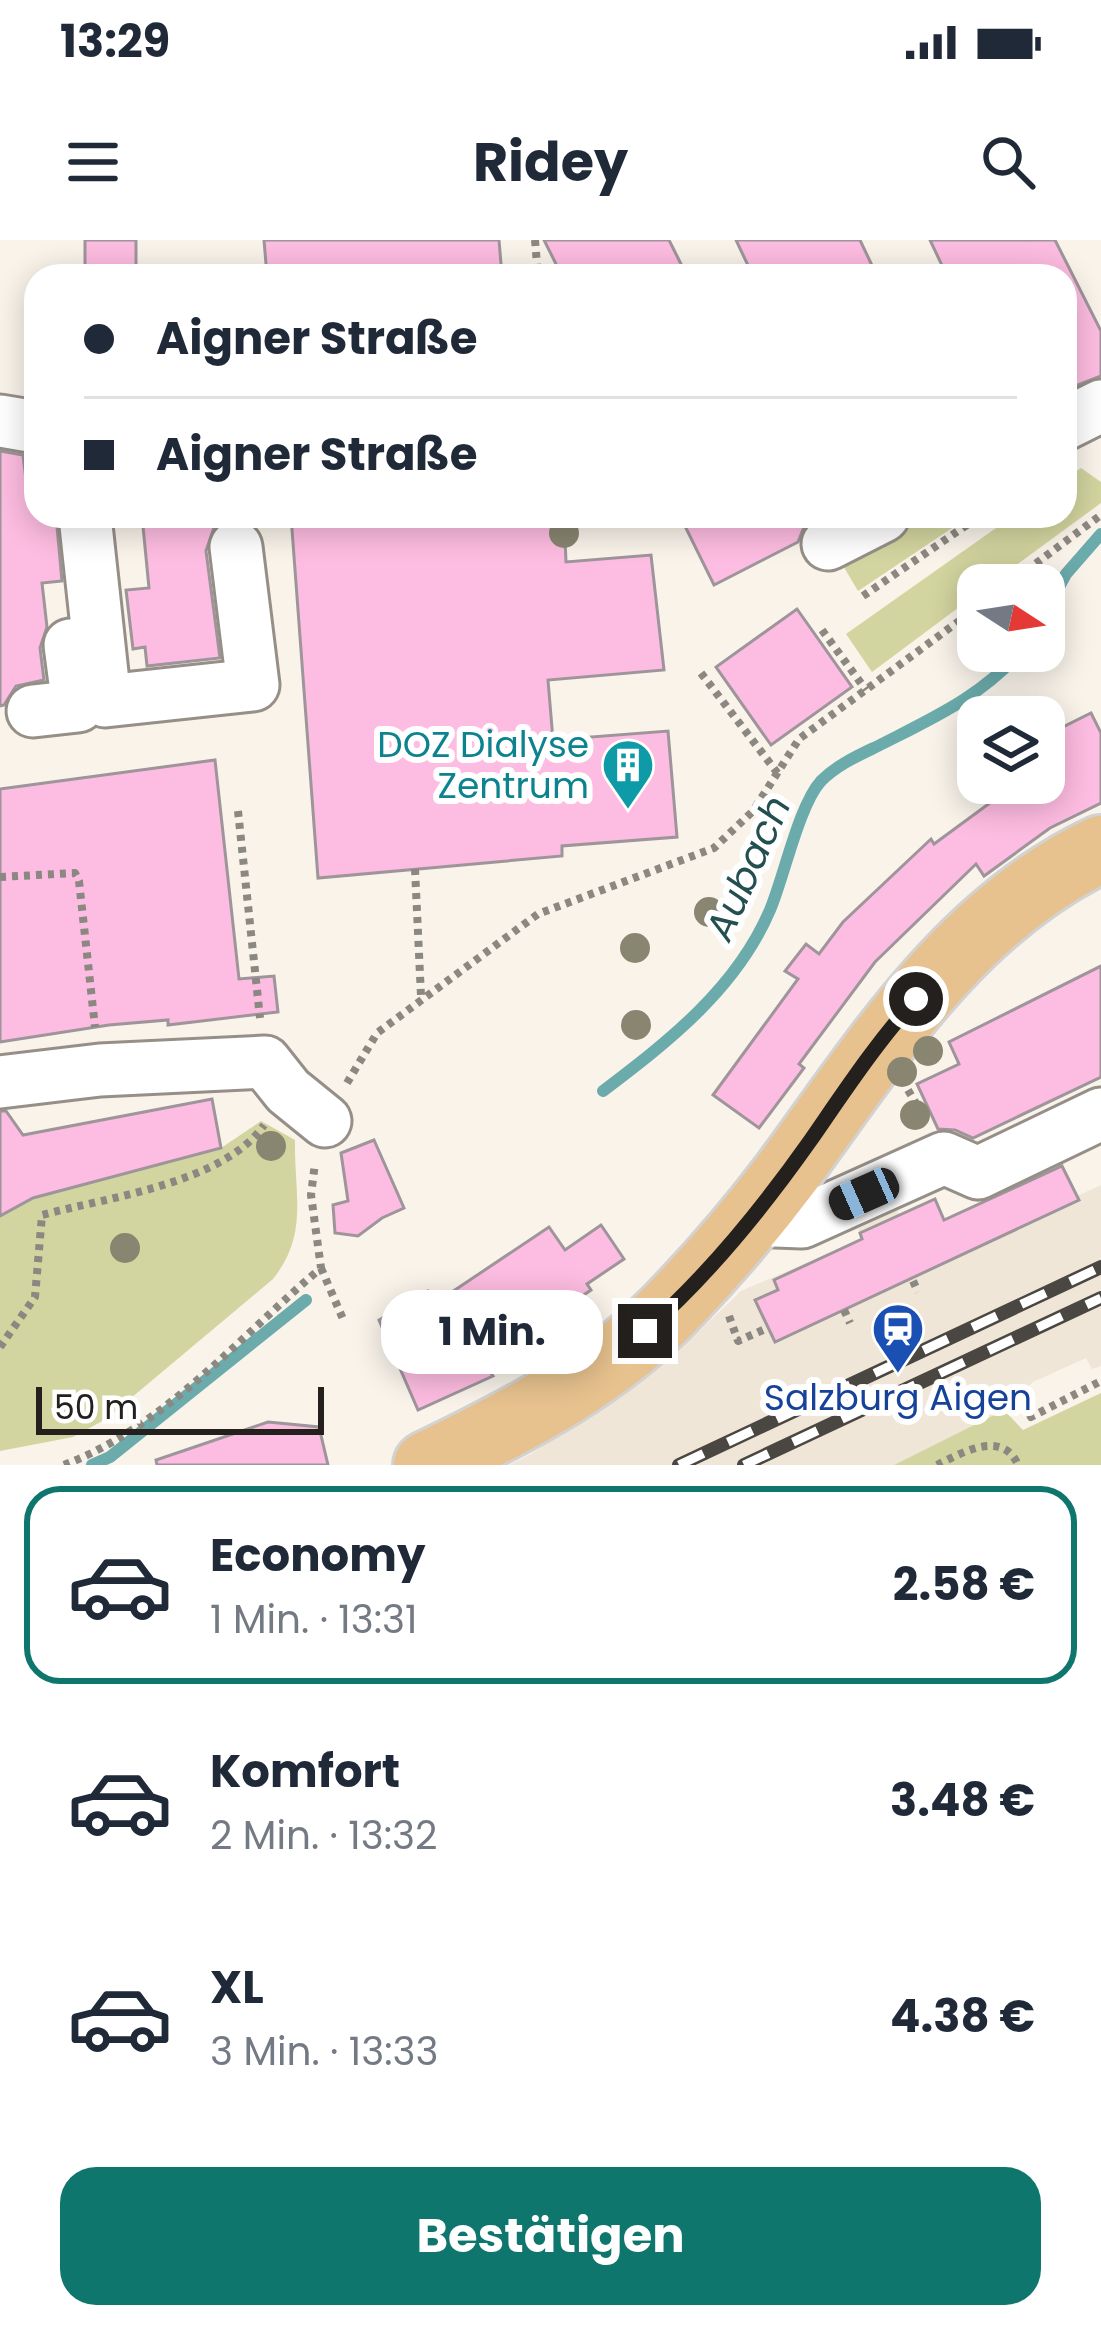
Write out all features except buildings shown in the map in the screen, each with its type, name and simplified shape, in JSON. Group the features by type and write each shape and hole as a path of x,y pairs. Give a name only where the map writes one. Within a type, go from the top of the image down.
{"main road":[{"path":"428,1465 526,1417 614,1358 676,1304 750,1220 865,1061 936,977 980,932 1097,861"}],"street":[{"path":"86,528 105,701 253,685 236,547"},
{"path":"828,544 859,528"},
{"path":"32,712 78,706 67,620 95,616"},
{"path":"0,1082 100,1070 293,1091"},
{"path":"750,1220 802,1222 944,1158 977,1173 1101,1114"}],"path":[{"path":"1035,564 1101,515"},
{"path":"863,596 962,528"},
{"path":"0,1347 35,1297 42,1215 212,1170 253,1141 293,1091 538,914 715,848 753,811 799,739 957,623"},
{"path":"822,630 866,690"},
{"path":"700,673 779,775"},
{"path":"238,811 311,1176 320,1268 343,1319"},
{"path":"415,869 421,998"},
{"path":"0,877 75,873 100,1070"},
{"path":"904,1083 944,1158"},
{"path":"64,1465 135,1429 262,1324 320,1268"},
{"path":"913,1281 918,1292"},
{"path":"844,1310 850,1323"},
{"path":"1018,1394 1031,1417 1101,1380 1092,1370"},
{"path":"937,1465 970,1448 995,1446 1014,1455 1018,1465"}],"shaded area":[{"path":"1062,1165 1077,1196 1101,1185 1101,1366 1092,1369 1086,1358 1033,1382 1004,1410 894,1465 509,1465 626,1390 691,1339 741,1291 862,1239 858,1229 896,1210 900,1215 935,1199 945,1219"}],"green space":[{"path":"1081,468 1101,482 1101,503 1077,521 1077,471"},
{"path":"882,528 952,528 858,591 835,552"},
{"path":"996,528 1067,528 1018,564 957,564 957,609 872,672 846,634"},
{"path":"261,1121 295,1140 296,1229 273,1279 106,1419 73,1437 0,1451 0,1216 33,1198 221,1148"},
{"path":"1101,1393 1101,1465 894,1465 1004,1410 1023,1430"}],"waterway":[{"name":"Aubach","path":"1065,576 1101,534"},
{"name":"Aubach","path":"603,1091 699,1011 739,964 770,910 799,824 821,781 851,759 957,704 1000,672"},
{"name":"Aubach","path":"92,1465 110,1457 306,1300"}],"railway":[{"path":"679,1465 1101,1267"},
{"path":"744,1465 1101,1298"}],"place":[{"name":"DOZ Dialyse Zentrum","path":"628,811"},
{"name":"Salzburg Aigen","path":"898,1375"}],"route":[{"path":"645,1331 676,1304 766,1200 865,1061 916,999"}]}
